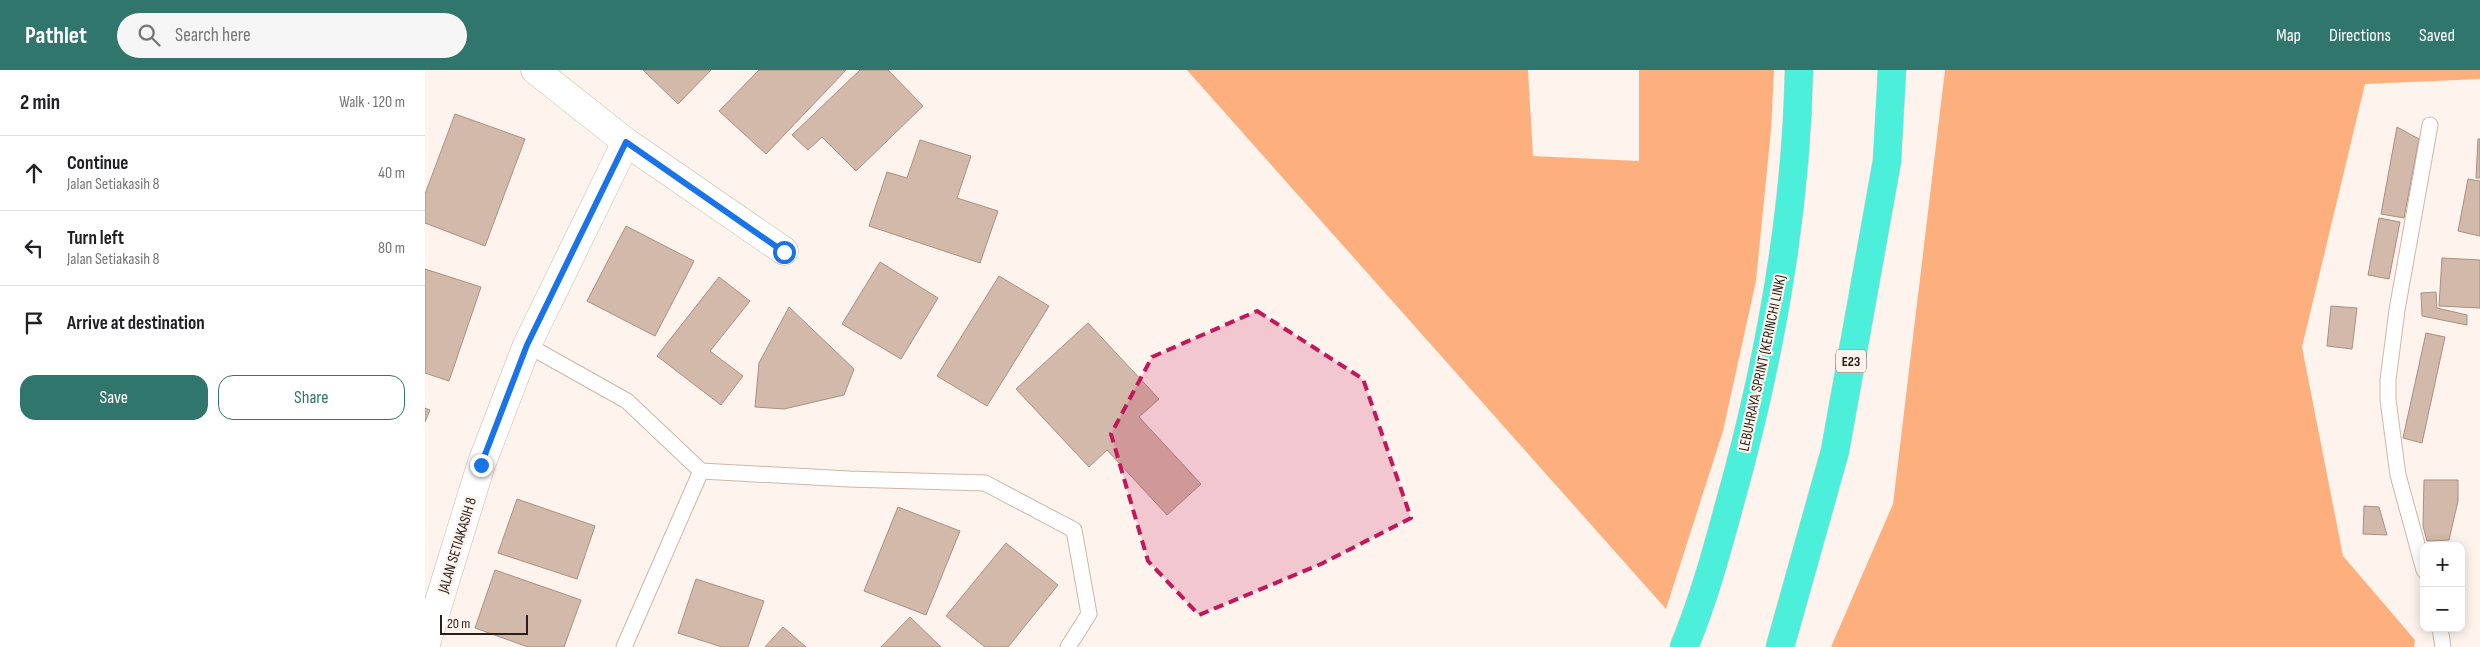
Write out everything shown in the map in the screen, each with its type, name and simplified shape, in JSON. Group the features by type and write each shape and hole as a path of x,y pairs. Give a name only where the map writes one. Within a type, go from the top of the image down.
{"highway":[{"name":"LEBUHRAYA SPRINT (KERINCHI LINK)","path":"1684,647 1700,608 1755,409 1781,278 1797,131 1799,70"},
{"name":"E23","path":"1780,647 1835,451 1887,161 1892,70"}],"street":[{"path":"535,70 626,142 784,252"},
{"name":"JALAN SETIAKASIH 8","path":"425,647 481,465 527,345 626,142"}],"lane":[{"path":"2420,555 2398,475 2388,400 2388,380 2397,310 2430,125"},
{"path":"527,345 627,401 701,471 849,479 985,483 1074,530 1089,614 1068,647"},
{"path":"624,647 701,471"},
{"path":"2440,632 2443,647"}],"highlighted area":[{"path":"1257,311 1363,379 1411,518 1321,564 1199,615 1148,561 1111,434 1152,357"}],"shaded area":[{"path":"1187,70 1528,70 1533,156 1639,161 1639,70 1774,70 1771,130 1756,281 1723,431 1666,609"},
{"path":"1945,70 2480,70 2480,79 2365,84 2302,347 2343,556 2415,640 2414,647 1831,647 1893,504"}],"building":[{"path":"643,70 711,70 678,104"},
{"path":"759,70 846,70 766,154 719,111"},
{"path":"860,70 888,70 923,106 856,171 822,137 808,150 792,135"},
{"path":"455,114 525,139 485,246 425,223 425,194"},
{"path":"2397,127 2419,139 2404,218 2381,214"},
{"path":"2478,139 2480,139 2480,178 2476,178"},
{"path":"920,140 971,156 957,198 998,211 980,263 869,226 887,172 907,178"},
{"path":"2468,179 2480,181 2480,236 2458,231"},
{"path":"2379,218 2400,222 2389,279 2368,275"},
{"path":"626,226 694,261 655,336 587,301"},
{"path":"2442,258 2480,260 2480,308 2439,306"},
{"path":"880,262 938,298 901,359 842,324"},
{"path":"425,269 481,287 449,381 425,373"},
{"path":"999,276 1049,306 987,406 937,376"},
{"path":"719,277 750,301 710,351 743,376 721,405 657,356"},
{"path":"2436,292 2437,308 2467,315 2467,325 2422,316 2421,293"},
{"path":"2331,306 2357,308 2352,349 2327,346"},
{"path":"789,307 854,369 844,395 784,409 755,407 759,363"},
{"path":"1088,323 1159,399 1139,417 1201,484 1167,515 1107,450 1089,467 1016,389"},
{"path":"2426,333 2445,337 2422,443 2403,438"},
{"path":"425,408 430,410 425,422"},
{"path":"2424,480 2458,480 2458,501 2449,540 2427,541 2423,526"},
{"path":"517,499 595,526 577,579 498,553"},
{"path":"2364,506 2379,507 2387,535 2363,534"},
{"path":"898,507 960,531 926,615 864,591"},
{"path":"1006,543 1058,585 1008,647 985,647 946,616"},
{"path":"495,570 581,600 564,647 528,647 475,628"},
{"path":"696,579 764,601 748,647 722,647 678,633"},
{"path":"910,617 941,647 881,647"},
{"path":"783,627 806,647 765,647"}],"route":[{"path":"481,465 527,345 626,142 784,252"}]}
